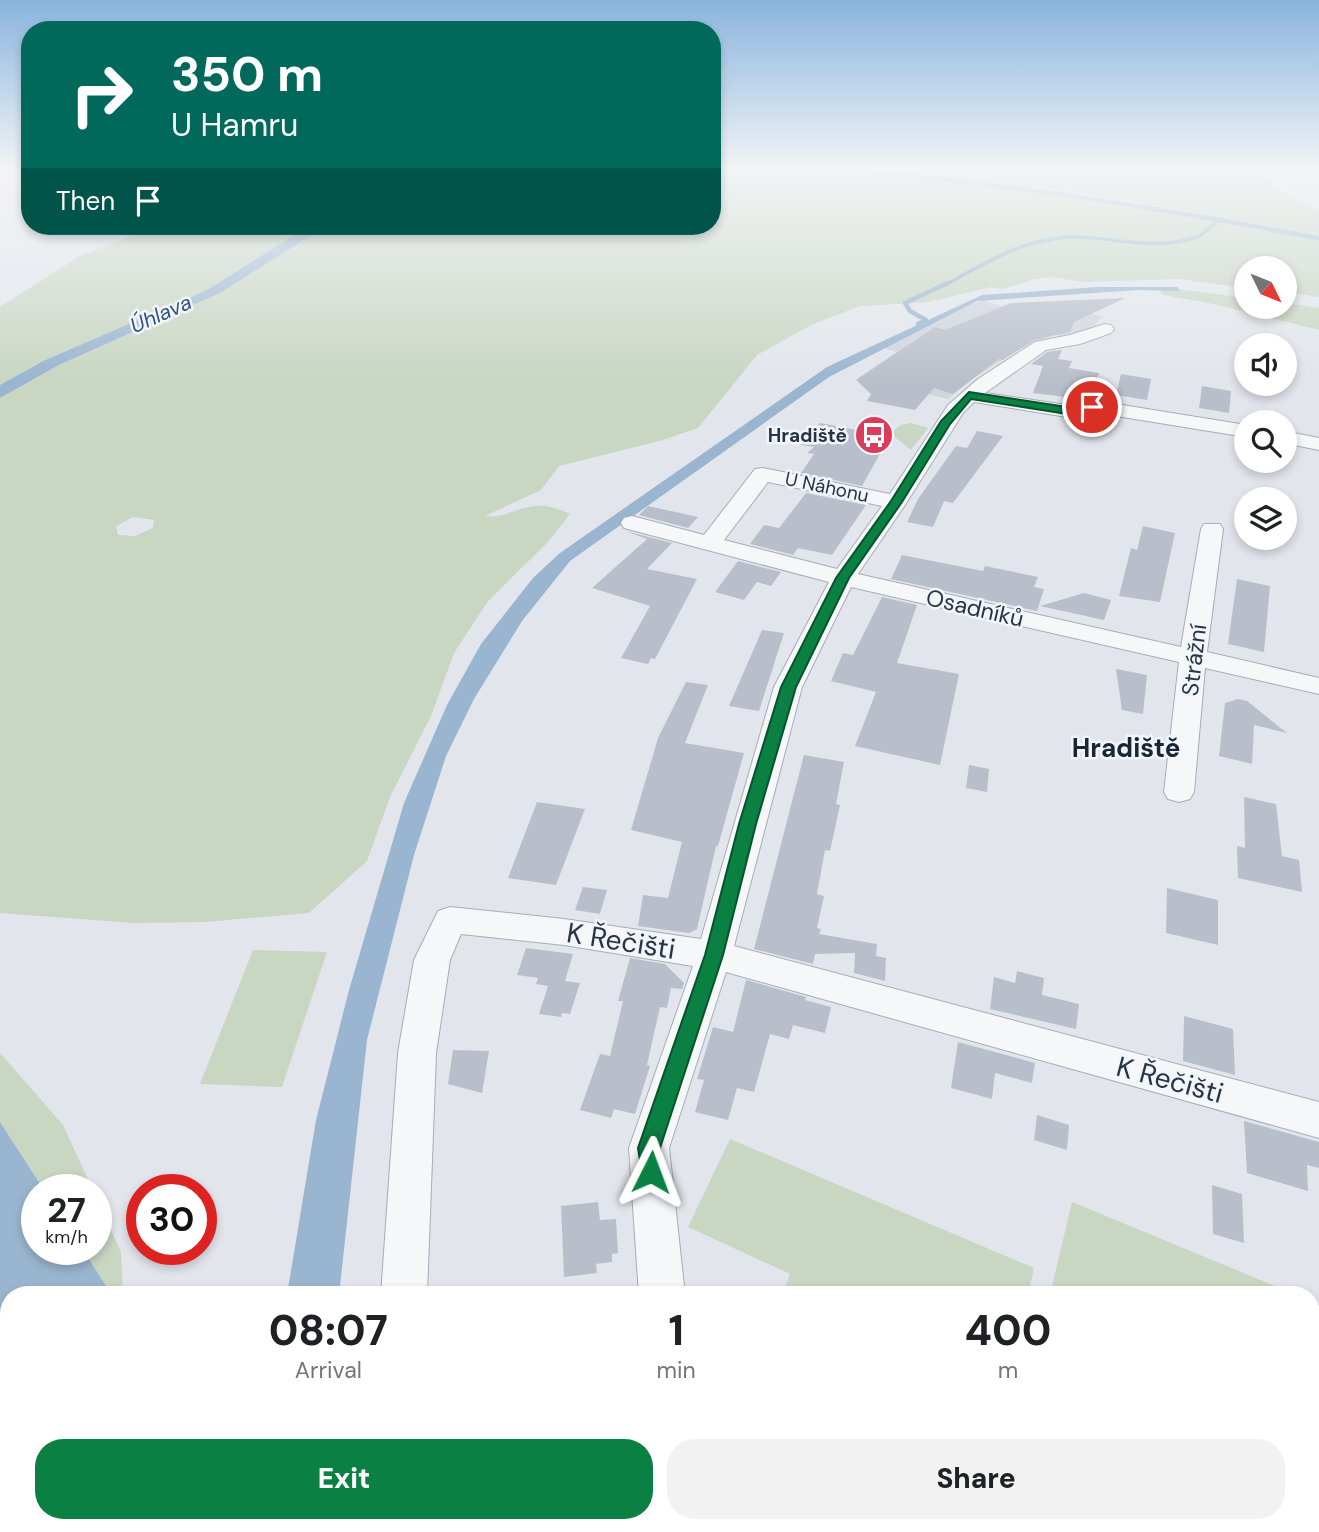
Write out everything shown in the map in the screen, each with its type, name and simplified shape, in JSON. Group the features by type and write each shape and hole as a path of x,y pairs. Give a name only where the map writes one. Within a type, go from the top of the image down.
{"street":[{"path":"661,1286 649,1148 714,955 788,687 843,578 896,502 945,423 969,396 1041,346 1082,338 1105,329"},
{"path":"969,396 1067,411 1104,408 1234,429"},
{"path":"1297,440 1319,444"},
{"name":"U Náhonu","path":"709,544 763,474 896,502"},
{"name":"Osadníků","path":"632,523 843,578 1319,686"},
{"name":"Strážní","path":"1179,792 1193,657 1212,529"},
{"path":"826,608 887,588"},
{"name":"K Řečišti","path":"404,1286 417,1053 432,960 450,920 564,932 714,955 1319,1120"}],"shaded area":[{"path":"982,300 1020,312 1071,310 1102,316 1089,333 1065,338 1055,334 1017,351 973,378 948,399 858,378 897,352 883,348 947,314"}],"green space":[{"path":"120,240 286,240 205,291 43,361 0,385 0,307 80,256"},
{"path":"303,240 1319,241 1319,297 1297,294 1297,256 1234,256 1234,286 1178,279 1082,282 1053,277 1034,279 1004,289 991,287 928,302 860,306 811,325 757,355 698,428 663,440 559,466 541,490 485,516 498,516 541,506 570,514 548,542 488,601 454,653 431,716 390,797 367,861 309,913 205,922 133,923 0,913 0,398 59,365 220,293","holes":["133,517 154,520 153,528 135,536 118,535 116,526"]},
{"path":"1162,287 1234,296 1234,309 1163,295 1159,291"},
{"path":"1297,305 1319,308 1319,330 1275,319 1297,319"},
{"path":"911,423 928,428 911,450 895,437 893,431 901,425"},
{"path":"253,950 327,952 282,1087 200,1084"},
{"path":"0,1053 63,1125 86,1174 34,1174 0,1122"},
{"path":"730,1139 1034,1268 1030,1286 785,1286 790,1274 688,1227"},
{"path":"1072,1202 1275,1286 1052,1286"},
{"path":"112,1232 121,1252 123,1286 106,1286 93,1265 112,1265"}],"water":[{"name":"Úhlava","path":"286,240 303,240 220,293 59,365 0,398 0,385 43,361 205,291"},
{"path":"1097,287 1177,287 1180,291 1139,290 977,301 829,377 570,561 522,621 474,699 446,756 414,855 367,1040 340,1286 288,1286 316,1120 349,990 404,803 447,705 481,644 533,578 560,553 827,367 982,295"},
{"path":"0,1122 34,1174 21,1174 21,1265 93,1265 106,1286 0,1286"}],"building":[{"path":"1125,298 1074,322 1070,332 1034,340 1003,360 999,359 953,394 934,388 915,410 867,401 871,394 856,380 935,327 945,330 1011,303"},
{"path":"1062,350 1058,359 1072,361 1069,368 1099,373 1090,400 1033,393 1043,366 1031,364 1047,352"},
{"path":"1121,374 1151,379 1147,400 1116,395"},
{"path":"1202,386 1231,391 1229,413 1199,408"},
{"path":"820,423 867,432 858,448 881,452 862,486 801,473 814,454 807,453 814,447 801,445"},
{"path":"977,431 1003,436 953,503 944,501 933,527 907,522 918,499 956,446 967,448"},
{"path":"806,493 866,505 832,555 798,548 793,555 750,544 764,525 779,528"},
{"path":"648,506 698,517 688,528 639,515"},
{"path":"1143,526 1175,533 1160,602 1119,596 1131,548 1137,550"},
{"path":"625,531 672,543 647,569 697,579 655,659 651,658 648,664 621,658 650,606 592,588 647,539"},
{"path":"902,555 983,571 985,566 1038,577 1034,587 1044,589 1037,611 891,579"},
{"path":"738,561 781,572 771,586 757,582 744,600 715,592"},
{"path":"1237,579 1270,586 1264,652 1228,644"},
{"path":"1084,593 1111,600 1104,620 1040,606"},
{"path":"882,597 917,605 897,663 959,674 940,765 855,746 876,692 831,681 843,653 853,655"},
{"path":"762,630 784,633 759,711 729,706"},
{"path":"1116,669 1147,675 1143,714 1122,710"},
{"path":"686,682 708,685 685,743 744,753 716,846 697,929 689,933 638,926 643,895 668,898 682,842 631,830 658,738"},
{"path":"1238,699 1247,701 1287,733 1254,725 1252,764 1219,756 1225,703"},
{"path":"804,755 844,762 836,804 840,805 830,851 825,850 817,894 824,896 817,928 821,929 819,934 877,944 876,956 886,958 885,981 854,973 855,953 815,954 813,964 754,949"},
{"path":"969,765 989,769 987,792 966,788"},
{"path":"1244,797 1276,804 1282,856 1299,860 1302,892 1238,878 1237,846 1245,848"},
{"path":"537,802 585,809 556,885 508,878"},
{"path":"583,887 607,890 600,914 575,910"},
{"path":"1167,888 1218,900 1218,945 1166,933"},
{"path":"526,948 573,954 565,981 580,983 570,1014 562,1013 561,1017 539,1014 548,986 536,984 538,978 517,975"},
{"path":"630,958 665,964 684,983 682,989 671,988 667,1008 660,1007 647,1065 650,1066 635,1114 614,1109 611,1118 580,1110 600,1054 610,1056 623,1001 618,1001"},
{"path":"1017,971 1044,978 1042,995 1079,1004 1076,1029 990,1009 994,977 1015,983"},
{"path":"746,980 831,1007 825,1033 793,1025 789,1039 770,1034 754,1092 737,1088 728,1120 695,1112 704,1080 697,1079 713,1027 733,1032"},
{"path":"1184,1016 1233,1029 1235,1075 1183,1061"},
{"path":"958,1042 1035,1063 1032,1083 995,1073 992,1099 951,1088"},
{"path":"453,1050 489,1051 482,1093 448,1084"},
{"path":"1037,1115 1069,1125 1067,1150 1034,1140"},
{"path":"1244,1121 1319,1142 1319,1168 1307,1165 1308,1191 1247,1173"},
{"path":"1212,1185 1242,1194 1244,1243 1213,1234"},
{"path":"598,1202 600,1220 616,1219 618,1253 612,1254 612,1262 596,1264 597,1273 564,1277 561,1206"}],"waterway":[{"path":"945,285 1004,254 1044,240"},
{"path":"1122,240 1149,243 1183,240"},
{"path":"918,324 926,320 910,311 905,303 948,283"}],"place":[{"name":"Hradiště","path":"874,435"}],"district":[{"name":"Hradiště","path":"1126,748"}],"route":[{"path":"651,1172 649,1148 714,955 788,687 843,578 896,502 945,423 969,396 1067,411 1092,407"}]}
